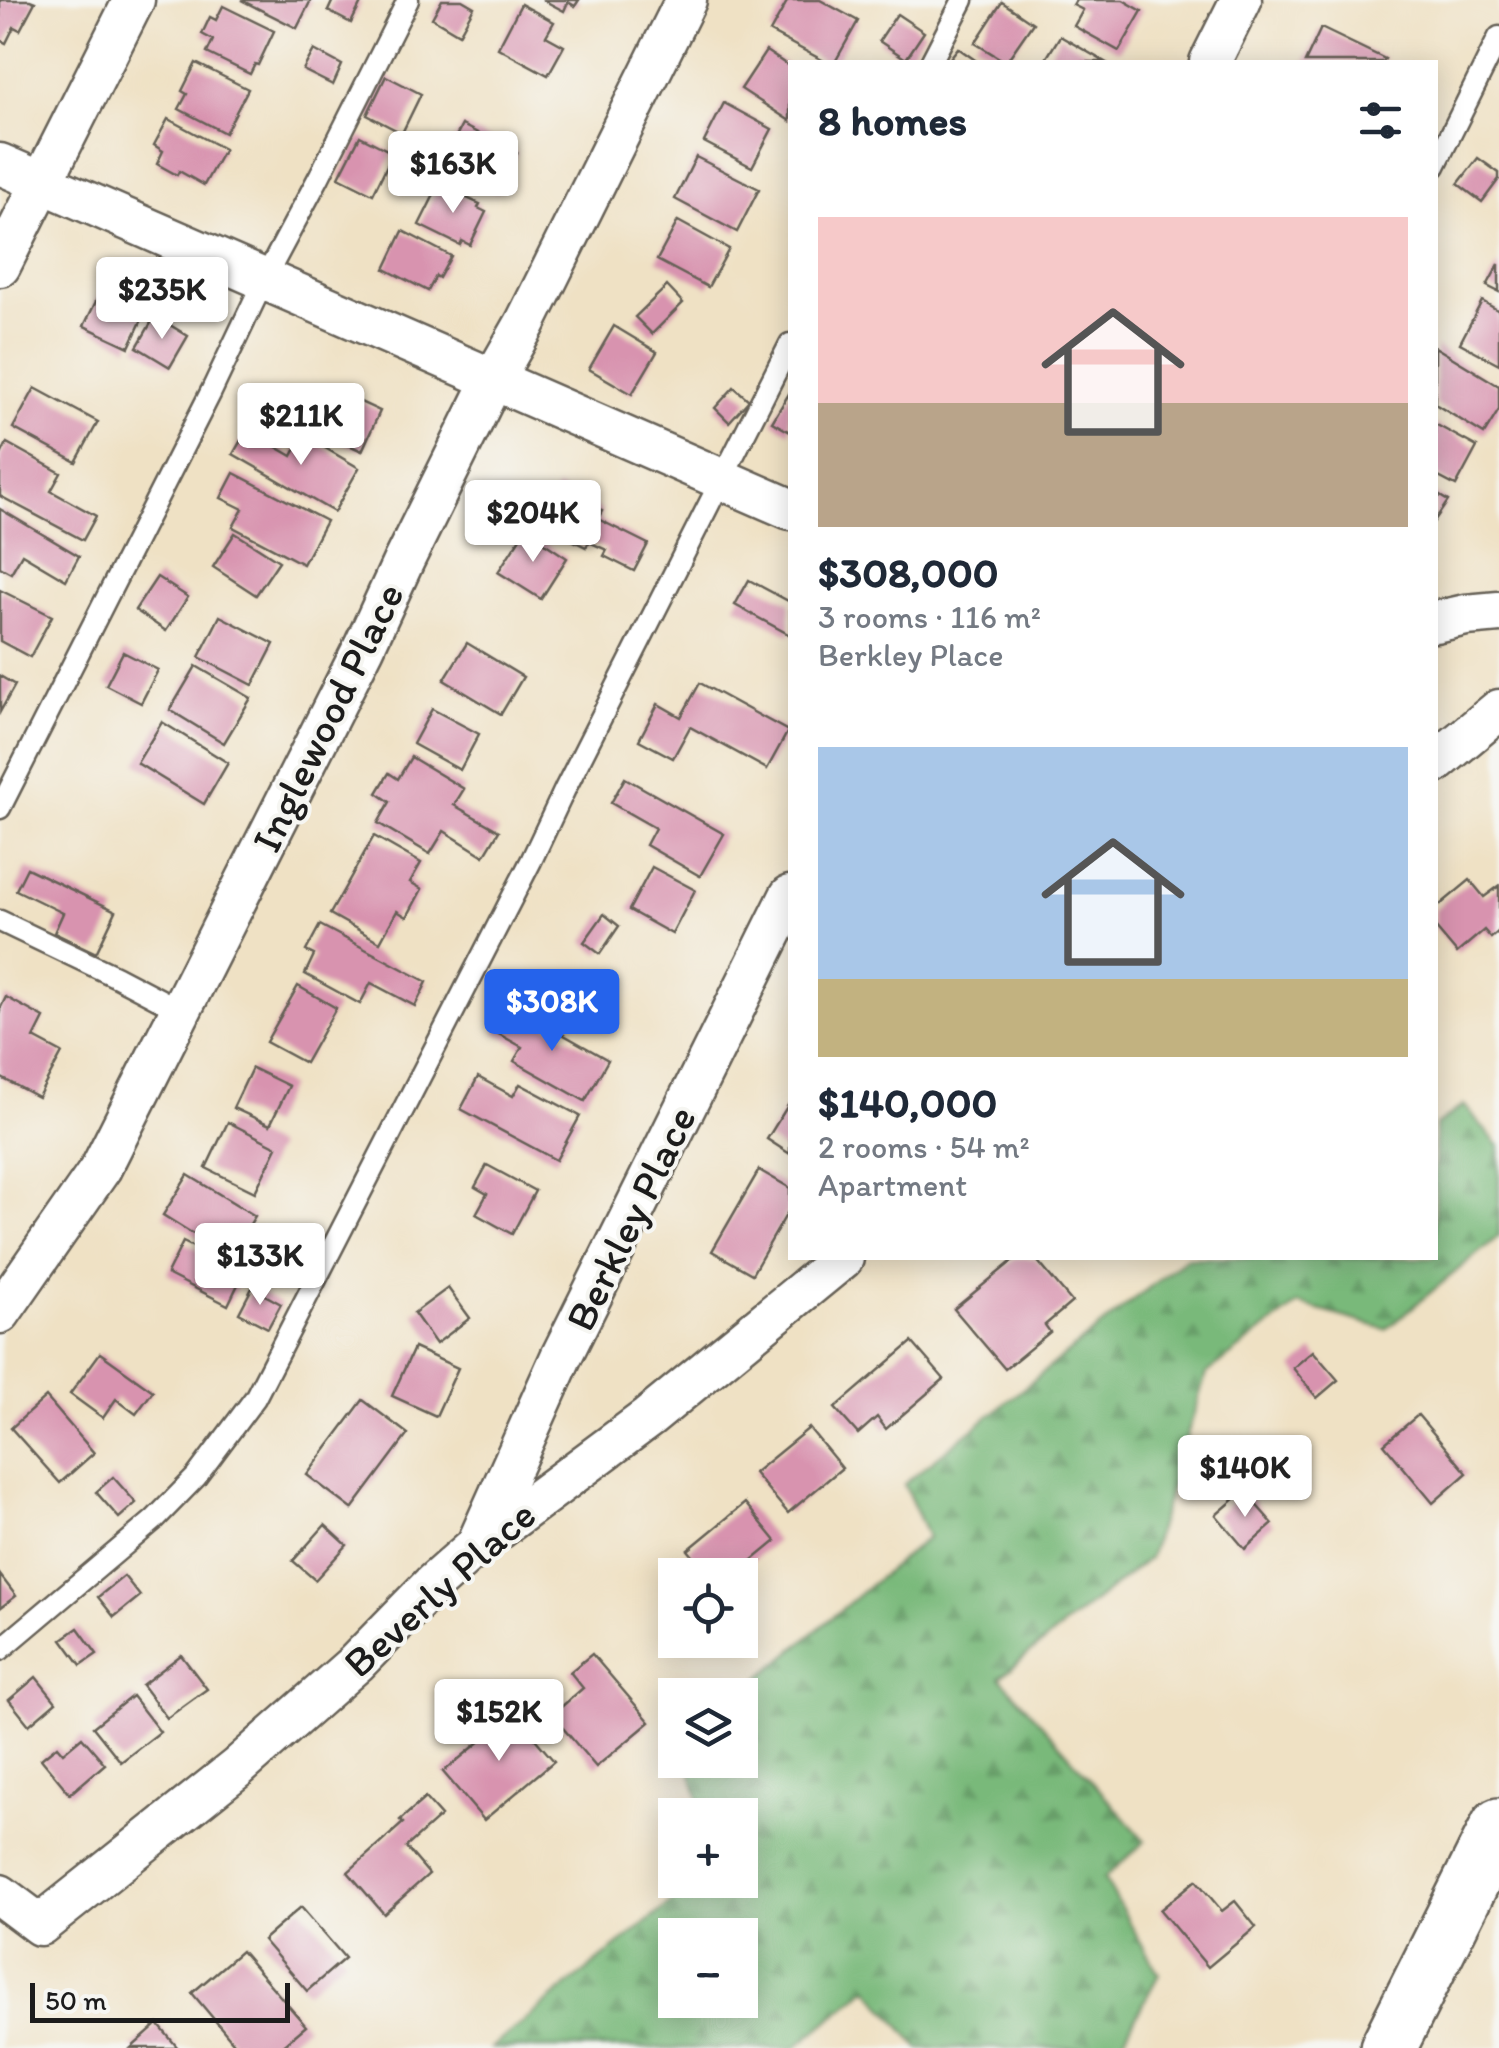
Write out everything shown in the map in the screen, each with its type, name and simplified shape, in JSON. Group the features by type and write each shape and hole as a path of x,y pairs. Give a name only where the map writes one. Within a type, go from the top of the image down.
{"main road":[{"path":"1397,2043 1499,1826"}],"street":[{"path":"0,266 134,0"},
{"name":"Inglewood Place","path":"0,1312 101,1168 364,647 492,380 525,324 686,0"},
{"path":"1211,60 1240,0"},
{"path":"0,164 788,508"},
{"path":"1438,621 1498,610"},
{"path":"1438,761 1499,710"},
{"name":"Berkley Place","path":"477,1545 561,1357 788,900"},
{"name":"Beverly Place","path":"0,1895 40,1925 266,1742 356,1663 434,1582 477,1545 648,1418 841,1260"}],"lane":[{"path":"0,808 408,0"},
{"path":"932,60 962,0"},
{"path":"1438,160 1499,38"},
{"path":"0,1650 154,1520 206,1466 256,1398 788,348"},
{"path":"0,921 180,1010"}],"green space":[{"path":"1464,1105 1499,1146 1499,1236 1386,1329 1298,1304 1206,1374 1149,1558 1000,1677 1145,1841 1104,1878 1159,1974 1119,2048 919,2048 868,1988 795,2048 491,2048 677,1898 758,1898 758,1798 698,1798 693,1778 758,1778 758,1679 928,1537 904,1484 1184,1260 1438,1260 1438,1124"}],"building":[{"path":"0,0 35,2 20,30 14,27 6,43 0,40"},
{"path":"241,0 311,0 297,28"},
{"path":"333,0 361,3 351,23 328,11"},
{"path":"442,0 462,0 474,7 459,34 432,18"},
{"path":"543,0 579,0 575,6 568,2 564,11"},
{"path":"788,0 820,0 858,21 836,60 822,60 770,32"},
{"path":"1076,0 1123,0 1142,11 1119,51 1074,26 1083,10 1073,5"},
{"path":"1002,2 1033,23 1007,60 975,43"},
{"path":"521,4 554,22 546,36 564,46 548,75 498,48"},
{"path":"223,6 274,31 250,74 207,53 213,40 202,34 210,17 216,20"},
{"path":"897,14 924,32 906,59 879,41"},
{"path":"1321,28 1385,59 1384,60 1306,60"},
{"path":"1060,36 1102,60 1045,60"},
{"path":"958,48 975,60 949,60"},
{"path":"314,50 342,65 333,85 303,70"},
{"path":"766,51 788,66 788,120 741,89"},
{"path":"196,63 248,89 225,133 179,109 187,94 182,91"},
{"path":"386,76 421,94 402,133 367,115"},
{"path":"724,103 772,129 752,167 704,142"},
{"path":"168,119 224,149 204,185 157,164 163,151 154,145"},
{"path":"462,125 517,153 497,193 441,165"},
{"path":"360,136 393,153 373,194 339,177"},
{"path":"696,157 759,189 737,232 675,199"},
{"path":"1478,158 1499,173 1499,179 1482,202 1458,184"},
{"path":"439,185 480,204 478,208 486,212 470,245 462,241 460,245 419,225"},
{"path":"678,221 729,249 708,287 657,260"},
{"path":"403,231 451,256 428,291 385,269"},
{"path":"1499,264 1499,292 1487,286"},
{"path":"667,286 683,303 652,334 635,317"},
{"path":"102,289 146,311 129,347 84,326"},
{"path":"1482,301 1499,311 1499,364 1460,343"},
{"path":"155,316 188,336 170,367 137,347"},
{"path":"614,326 657,352 632,394 589,369"},
{"path":"1438,349 1499,386 1499,410 1484,434 1438,406"},
{"path":"326,386 380,411 362,451 307,426"},
{"path":"734,387 749,400 729,422 715,408"},
{"path":"35,388 98,422 76,462 13,428"},
{"path":"788,395 788,431 772,422"},
{"path":"1438,426 1477,447 1456,486 1438,477"},
{"path":"247,430 292,456 303,435 359,468 334,512 233,454"},
{"path":"7,443 61,473 51,491 96,516 83,540 0,496 0,457"},
{"path":"234,473 326,521 303,564 233,527 243,509 221,498"},
{"path":"557,488 602,511 598,519 648,544 634,571 604,556 607,550 589,542 586,547 540,524"},
{"path":"1438,495 1448,501 1438,516"},
{"path":"0,509 79,556 66,580 22,554 11,573 0,567"},
{"path":"525,530 567,558 541,599 498,572"},
{"path":"235,533 279,561 256,595 213,567"},
{"path":"157,577 188,597 166,631 135,610"},
{"path":"749,580 788,601 788,634 735,605"},
{"path":"0,590 52,616 30,657 0,641"},
{"path":"220,616 274,644 253,685 199,657"},
{"path":"467,643 523,677 501,714 444,680"},
{"path":"123,652 158,670 141,703 106,685"},
{"path":"196,666 251,698 224,743 170,710"},
{"path":"0,676 15,685 0,712"},
{"path":"700,683 788,731 767,769 690,727 673,758 639,740 658,704 681,717"},
{"path":"432,709 479,734 460,770 413,744"},
{"path":"162,722 228,763 204,804 137,763"},
{"path":"411,757 464,789 454,805 499,831 484,856 444,831 430,854 378,823 390,802 377,793 389,773 398,779"},
{"path":"625,778 724,834 700,876 646,845 655,828 611,803"},
{"path":"374,836 421,863 410,882 422,889 407,917 397,911 380,942 330,914"},
{"path":"652,867 695,890 672,934 629,910"},
{"path":"27,868 116,911 96,953 54,933 63,913 16,890"},
{"path":"1470,880 1484,897 1499,886 1499,931 1491,938 1484,930 1457,953 1438,931 1438,907"},
{"path":"604,914 619,926 600,954 584,942"},
{"path":"320,925 427,982 415,1006 371,983 360,1004 305,974 314,955 306,951"},
{"path":"298,986 336,1008 305,1063 266,1042"},
{"path":"6,997 44,1018 34,1038 62,1053 38,1097 0,1077 0,1009"},
{"path":"511,1005 608,1060 585,1101 514,1061 522,1047 495,1032"},
{"path":"252,1068 289,1086 270,1125 233,1108"},
{"path":"478,1077 513,1096 520,1084 580,1116 556,1160 461,1109"},
{"path":"788,1105 788,1153 767,1139"},
{"path":"228,1122 277,1147 255,1192 206,1168"},
{"path":"487,1165 535,1191 512,1234 476,1214 487,1194 475,1187"},
{"path":"759,1170 788,1187 788,1211 752,1274 712,1251"},
{"path":"188,1175 255,1216 230,1257 163,1215"},
{"path":"183,1242 244,1272 228,1305 167,1274"},
{"path":"1014,1260 1037,1260 1072,1302 1045,1325 1050,1332 1005,1369 954,1309"},
{"path":"252,1288 281,1304 268,1328 239,1313"},
{"path":"448,1288 470,1318 436,1344 414,1313"},
{"path":"912,1342 944,1379 886,1429 877,1417 858,1434 835,1408"},
{"path":"414,1348 458,1368 436,1416 392,1396"},
{"path":"1313,1351 1338,1380 1317,1398 1293,1368"},
{"path":"100,1353 153,1391 136,1414 116,1399 103,1418 70,1394"},
{"path":"46,1397 94,1453 60,1483 11,1428"},
{"path":"363,1400 408,1434 352,1509 307,1475"},
{"path":"1418,1415 1467,1473 1433,1503 1384,1444"},
{"path":"809,1428 842,1468 788,1513 754,1473"},
{"path":"113,1477 136,1503 119,1518 96,1492"},
{"path":"1244,1491 1273,1524 1245,1549 1216,1515"},
{"path":"745,1503 776,1541 755,1558 695,1558 688,1550"},
{"path":"325,1525 347,1545 315,1580 293,1561"},
{"path":"0,1575 16,1596 0,1608"},
{"path":"124,1576 140,1596 114,1617 98,1597"},
{"path":"78,1628 97,1654 81,1665 62,1639"},
{"path":"592,1654 650,1722 596,1767 552,1715 583,1688 570,1672"},
{"path":"181,1655 207,1689 167,1718 142,1685"},
{"path":"36,1677 56,1702 29,1725 9,1700"},
{"path":"132,1696 160,1732 121,1762 93,1727"},
{"path":"506,1705 554,1761 484,1820 443,1772 494,1730 487,1722"},
{"path":"82,1737 105,1764 70,1794 41,1759 57,1746 63,1753"},
{"path":"425,1798 441,1816 406,1847 429,1874 384,1914 348,1872"},
{"path":"1196,1880 1222,1911 1235,1901 1256,1927 1208,1967 1160,1910"},
{"path":"301,1907 345,1958 307,1991 263,1940"},
{"path":"241,1951 306,2026 280,2048 238,2048 192,1993"},
{"path":"158,2024 178,2048 131,2048"}]}
